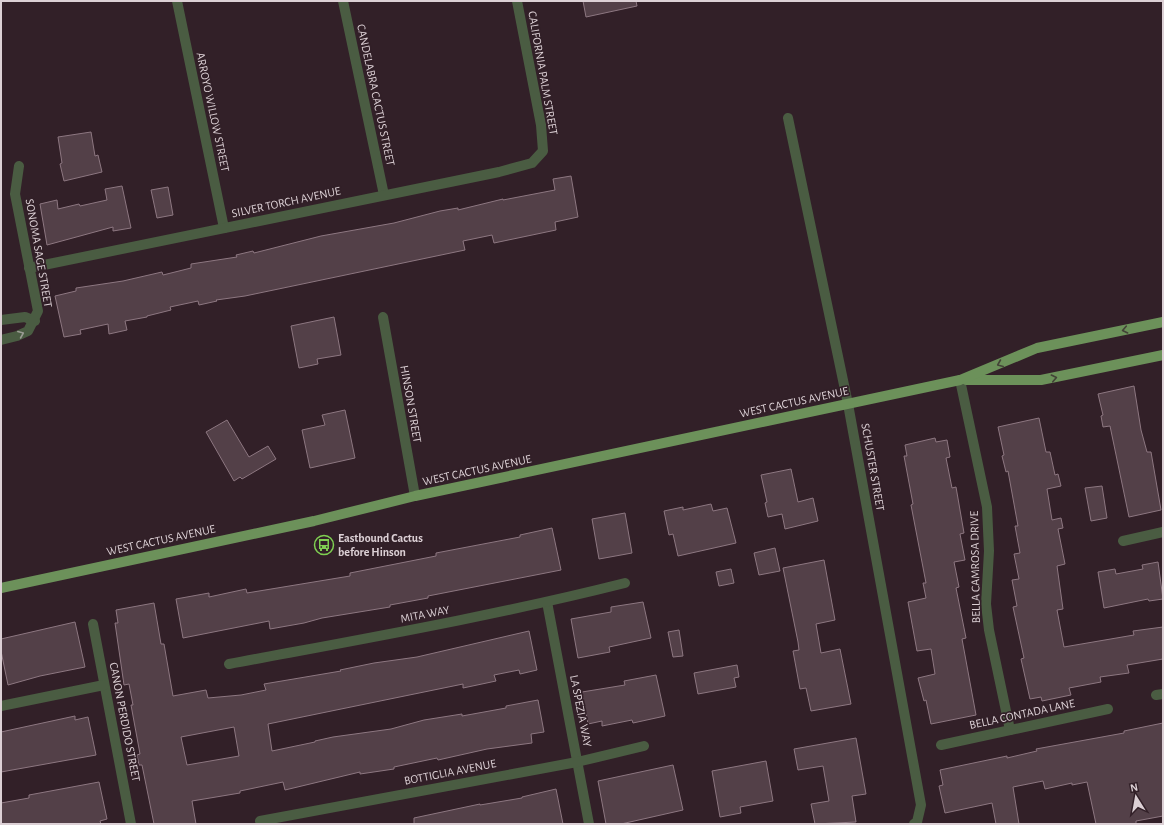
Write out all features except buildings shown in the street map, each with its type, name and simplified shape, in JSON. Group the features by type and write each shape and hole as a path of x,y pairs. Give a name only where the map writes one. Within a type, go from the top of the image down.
{"main road":[{"name":"WEST CACTUS AVENUE","path":"1,588 314,521 415,496 960,380 1036,348 1163,322"},
{"name":"WEST CACTUS AVENUE","path":"960,380 1041,380 1163,355"}],"street":[{"name":"ARROYO WILLOW STREET","path":"178,1 224,228"},
{"name":"CANDELABRA CACTUS STREET","path":"343,1 384,195"},
{"name":"CALIFORNIA PALM STREET","path":"517,1 541,125 543,151"},
{"name":"SCHUSTER STREET","path":"788,118 848,404 921,805 916,823"},
{"name":"SILVER TORCH AVENUE","path":"29,268 499,172 532,163 543,151"},
{"name":"SONOMA SAGE STREET","path":"19,166 15,194 38,311 35,321"},
{"path":"1,320 25,317 35,321 28,331 17,336 1,340"},
{"name":"HINSON STREET","path":"383,317 415,496"},
{"name":"BELLA CAMROSA DRIVE","path":"960,380 987,506 989,551 986,604 989,630 1010,730"},
{"path":"1123,541 1163,532"},
{"name":"MITA WAY","path":"229,664 411,630 547,602 625,583"},
{"name":"LA SPEZIA WAY","path":"547,602 589,824"},
{"name":"CANON PERDIDO STREET","path":"93,624 131,824"},
{"path":"1,706 104,685"},
{"name":"BELLA CONTADA LANE","path":"941,745 1108,709"},
{"name":"BOTTIGLIA AVENUE","path":"260,821 577,762 644,746"}],"place":[{"name":"Eastbound Cactus before Hinson","path":"324,545"}]}
